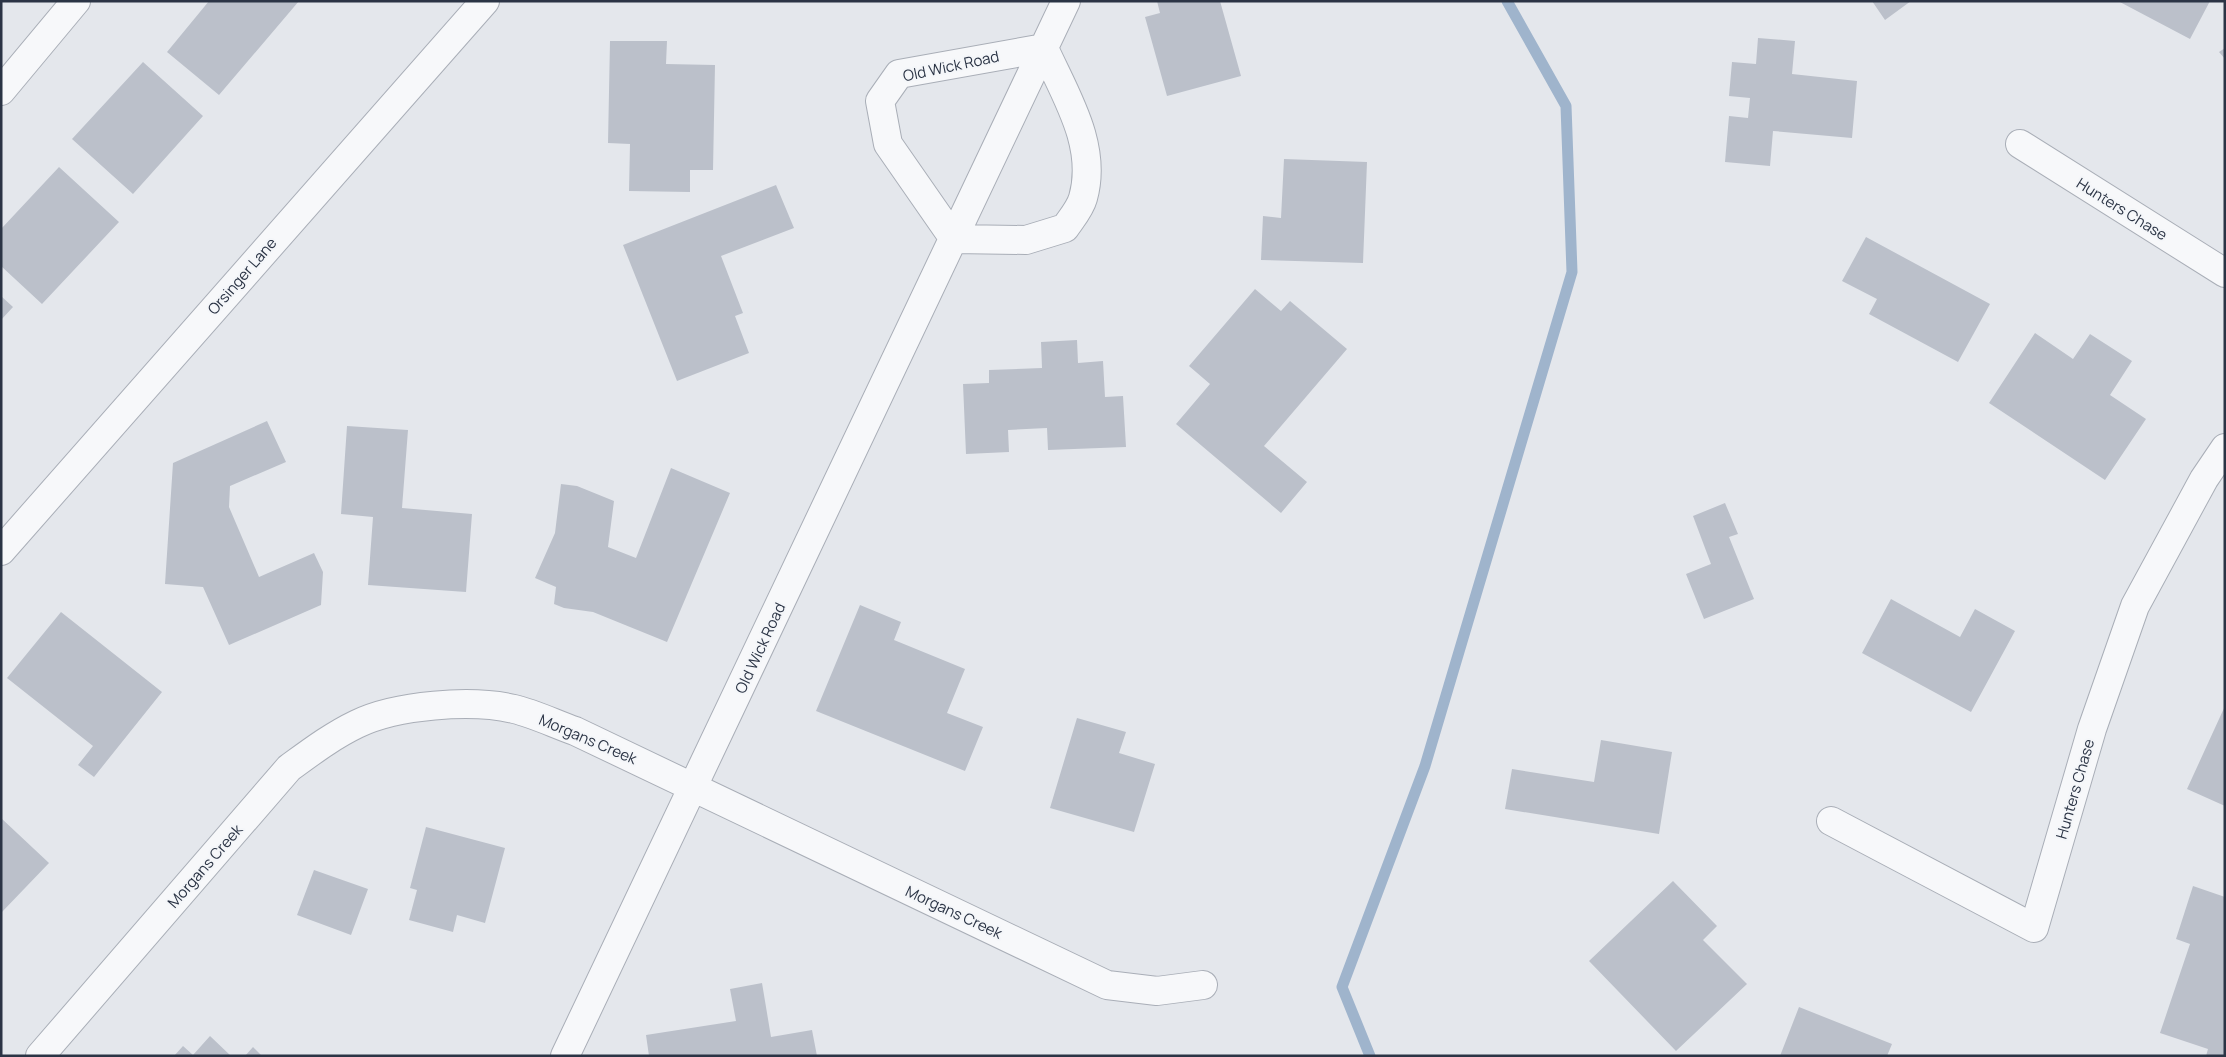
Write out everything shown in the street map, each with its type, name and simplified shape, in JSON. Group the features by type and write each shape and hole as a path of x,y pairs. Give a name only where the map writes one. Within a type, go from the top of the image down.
{"street":[{"path":"1,91 76,1"},
{"name":"Orsinger Lane","path":"1,551 485,1"},
{"name":"Old Wick Road","path":"565,1056 1066,1"},
{"path":"954,239 1026,240 1065,228 1083,200 1088,163 1082,132 1044,48"},
{"name":"Old Wick Road","path":"954,239 888,144 880,101 899,74 1044,48"},
{"name":"Hunters Chase","path":"2020,144 2225,273"},
{"name":"Hunters Chase","path":"1831,821 2034,928 2092,729 2135,606 2204,478 2225,448"},
{"name":"Morgans Creek","path":"40,1056 290,768 324,743 358,724 394,711 456,704 514,709 575,730 1107,985 1157,991 1203,985"}],"building":[{"path":"209,1 299,1 219,95 167,52"},
{"path":"1157,1 1220,1 1241,76 1167,96 1145,17 1160,13"},
{"path":"1872,1 1911,1 1885,20"},
{"path":"2118,1 2210,1 2190,39"},
{"path":"1758,38 1795,41 1792,74 1857,81 1852,138 1773,131 1770,166 1725,162 1729,116 1748,118 1750,98 1729,96 1732,62 1756,64"},
{"path":"610,41 667,41 666,64 715,65 713,170 690,170 690,192 629,191 630,144 608,143"},
{"path":"2225,48 2225,59 2219,52"},
{"path":"143,62 203,116 133,194 72,139"},
{"path":"1284,159 1367,162 1363,263 1261,260 1263,216 1281,218"},
{"path":"59,167 119,222 42,304 1,266 1,229"},
{"path":"776,185 794,228 721,256 743,313 735,316 749,353 677,381 623,245"},
{"path":"1866,237 1990,304 1958,362 1869,314 1877,299 1842,281"},
{"path":"1255,289 1281,311 1290,301 1347,349 1264,446 1307,482 1281,513 1176,424 1210,384 1189,366"},
{"path":"1,296 13,307 1,320"},
{"path":"2035,333 2073,359 2090,334 2132,361 2110,395 2146,419 2105,480 1989,403"},
{"path":"1077,340 1078,363 1103,361 1105,397 1123,396 1126,447 1048,450 1047,428 1008,430 1009,452 966,454 963,384 989,383 989,370 1042,368 1041,342"},
{"path":"267,421 286,462 230,486 229,507 259,577 314,553 323,572 321,605 229,645 203,587 165,584 173,463"},
{"path":"347,426 408,430 402,508 472,514 466,592 368,585 373,517 341,514"},
{"path":"671,468 730,493 667,642 593,612 564,608 554,604 556,587 535,578 555,533 561,484 577,486 614,501 608,547 636,558"},
{"path":"1725,503 1738,534 1729,537 1754,599 1704,619 1686,574 1711,564 1693,516"},
{"path":"1891,599 1960,637 1975,609 2015,631 1971,712 1862,653"},
{"path":"860,605 901,622 894,640 965,669 947,713 983,727 965,771 816,711"},
{"path":"61,612 162,692 94,777 78,765 93,746 7,678"},
{"path":"2225,706 2225,806 2187,789"},
{"path":"1077,718 1126,732 1119,753 1155,764 1134,832 1050,808"},
{"path":"1601,740 1672,752 1659,834 1505,809 1512,769 1594,782"},
{"path":"1,818 49,863 1,913"},
{"path":"426,827 505,848 485,923 457,915 453,932 409,920 417,890 410,888"},
{"path":"314,870 368,889 351,935 297,915"},
{"path":"1673,881 1717,926 1703,940 1747,984 1676,1051 1589,961"},
{"path":"2193,886 2225,897 2225,1056 2206,1056 2208,1049 2160,1033 2190,944 2176,939"},
{"path":"762,983 771,1037 812,1030 817,1056 649,1056 646,1035 736,1021 730,989"},
{"path":"1799,1007 1892,1044 1887,1056 1780,1056"},
{"path":"210,1036 231,1056 174,1056 183,1046 193,1055"},
{"path":"253,1047 262,1056 245,1056"}],"waterway":[{"path":"1370,1056 1342,987 1425,766 1572,272 1566,106 1507,1"}]}
